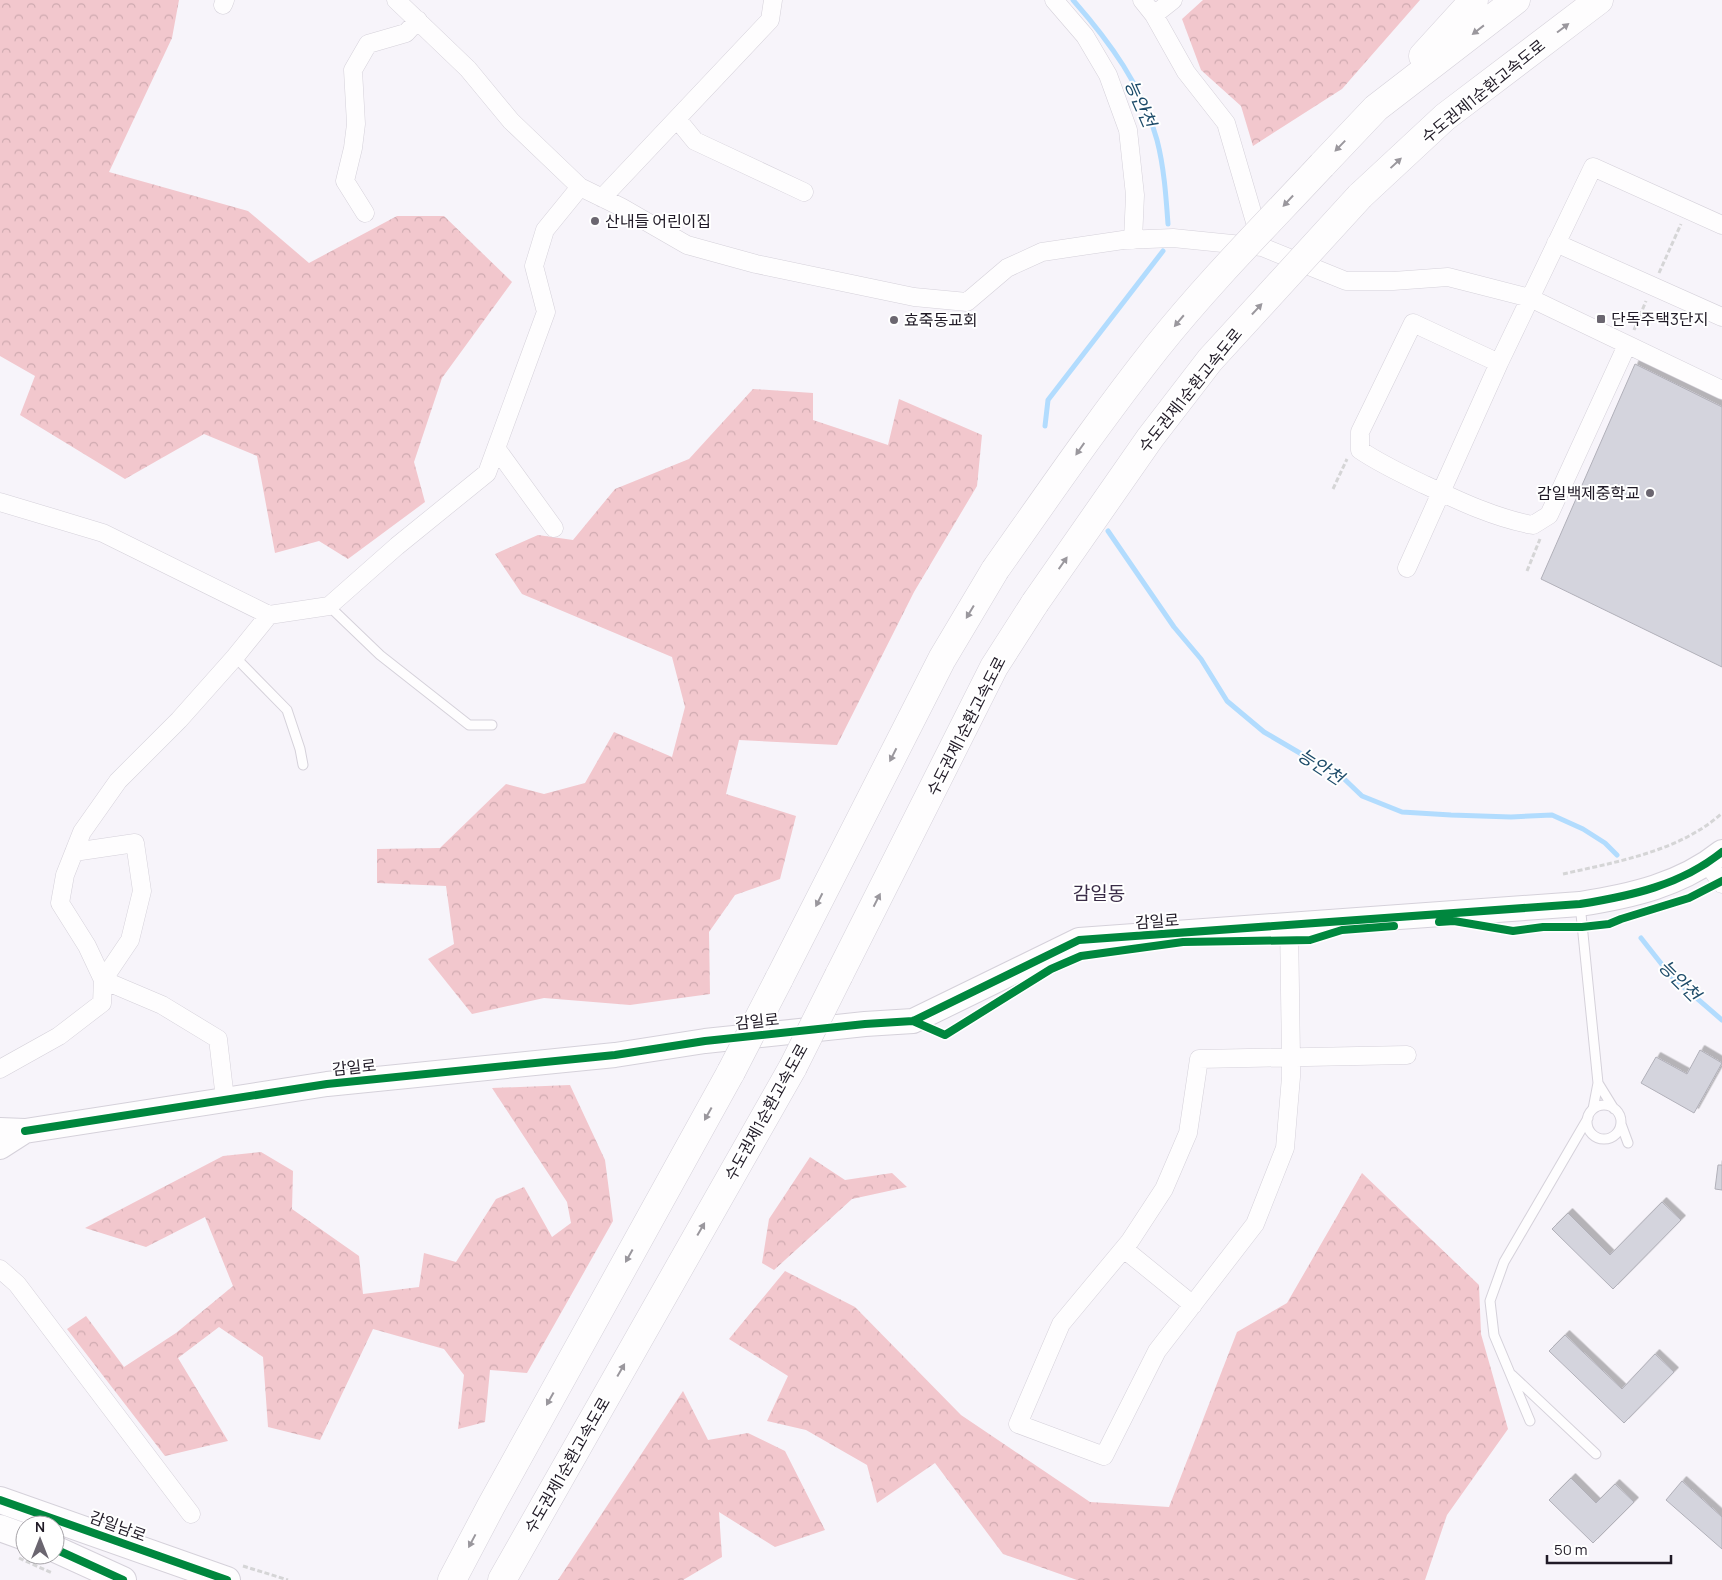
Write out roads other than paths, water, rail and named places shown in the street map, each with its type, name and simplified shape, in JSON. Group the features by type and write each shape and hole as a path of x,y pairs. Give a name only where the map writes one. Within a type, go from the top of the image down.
{"highway":[{"path":"452,1580 490,1506 731,1072 942,659 995,570 1092,431 1157,346 1200,296 1474,0"},
{"path":"1376,108 1516,0"},
{"name":"수도권제1순환고속도로","path":"502,1580 793,1067 994,667 1035,603 1150,438 1210,360 1360,196 1445,117 1599,0"}],"main road":[{"name":"감일남로","path":"0,1500 227,1580"},
{"path":"0,1528 15,1542"},
{"path":"65,1554 123,1580"},
{"path":"137,1580 138,1570 146,1563 163,1557"}],"street":[{"path":"396,0 468,68 511,121 580,188 602,198 687,245 756,264 914,297 967,302 1007,268 1042,252 1133,240 1173,238 1262,247 1346,282 1393,282 1448,277 1530,298 1722,390"},
{"path":"602,198 770,20 773,0"},
{"path":"1054,0 1086,36 1108,74 1128,130 1135,195 1133,240"},
{"path":"1142,0 1154,15 1186,72 1226,123 1262,247"},
{"path":"1154,15 1173,0"},
{"path":"365,213 345,181 353,148 356,124 353,70 368,44 406,33 418,20"},
{"path":"676,120 695,141 804,192"},
{"path":"1407,568 1440,492 1556,242 1593,167 1722,225"},
{"path":"0,502 103,533 269,615 329,606 397,546 487,473 546,312 534,266 545,230 580,188"},
{"path":"1556,242 1722,317"},
{"path":"1500,363 1413,323 1360,432 1360,450 1374,460 1440,492 1510,521 1533,525 1549,515 1627,344"},
{"path":"496,448 554,528"},
{"path":"0,1069 59,1036 102,1003 103,980 87,946 60,903 65,875 82,832 118,781 179,720 235,657 269,615"},
{"path":"74,852 135,843 142,891 130,940 103,980"},
{"path":"1715,858 1722,884"},
{"name":"감일로","path":"0,1130 26,1131 337,1083 615,1055 705,1041 865,1024 913,1021 1078,940 1580,904 1612,899 1666,884 1715,858"},
{"path":"1288,924 1291,1058 1291,1077 1285,1148 1255,1224 1157,1351 1104,1456 1018,1424 1061,1324 1124,1249 1164,1189 1188,1133 1199,1059 1291,1058 1407,1055"},
{"path":"103,980 162,1005 218,1039 225,1099"},
{"name":"감일로","path":"0,1147 26,1131"},
{"path":"1124,1249 1193,1306"},
{"path":"0,1269 17,1284 190,1514"}],"lane":[{"path":"329,606 380,655 469,726 492,726"},
{"path":"235,657 287,710 300,749 303,765"},
{"path":"1530,1421 1494,1335 1490,1301 1504,1262 1593,1109 1598,1084 1580,904"},
{"path":"1588,1118 1588,1128 1594,1135 1600,1138 1611,1138 1628,1143 1620,1118 1598,1084"},
{"path":"1593,1109 1603,1105 1614,1109"},
{"path":"1611,1138 1619,1130 1621,1124"},
{"path":"1575,1140 1594,1135"},
{"path":"1510,1373 1596,1454"}],"waterway":[{"name":"능안천","path":"1073,0 1112,48 1134,83 1151,120 1159,150 1168,224"},
{"name":"능안천","path":"1045,426 1048,400 1163,251"},
{"name":"능안천","path":"1108,531 1174,627 1201,659 1227,701 1264,732 1338,773 1362,796 1402,812 1511,817 1552,815 1583,829 1605,843 1617,855"},
{"name":"능안천","path":"1641,938 1671,976 1722,1020"}],"place":[{"name":"산내들 어린이집","path":"595,221"},
{"name":"단독주택3단지","path":"1601,319"},
{"name":"효죽동교회","path":"894,320"},
{"name":"감일백제중학교","path":"1650,493"}],"district":[{"name":"감일동","path":"1099,893"}]}
